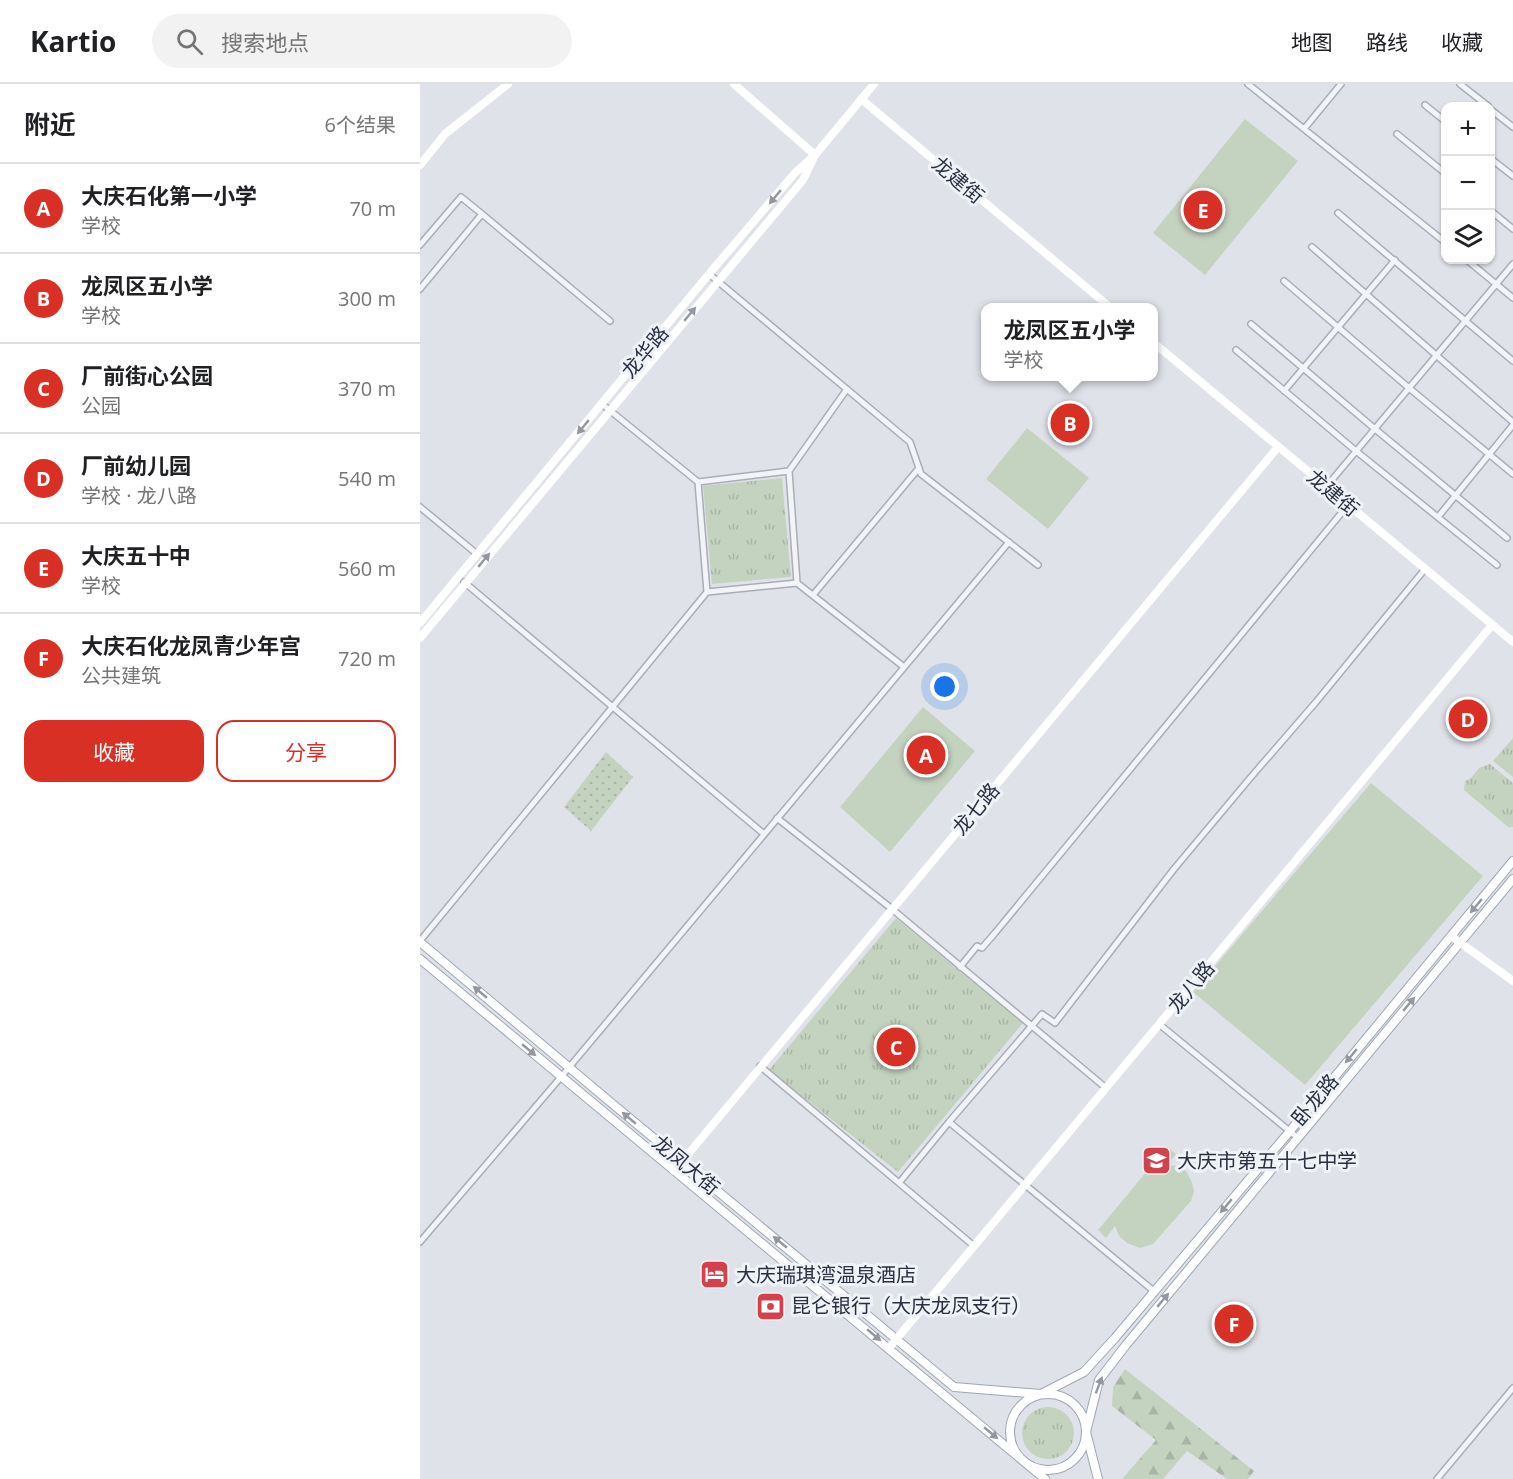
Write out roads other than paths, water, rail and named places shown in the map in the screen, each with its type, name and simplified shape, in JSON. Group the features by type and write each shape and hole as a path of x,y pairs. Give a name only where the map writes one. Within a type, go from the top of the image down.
{"main road":[{"name":"卧龙路","path":"1041,1394 1084,1372 1115,1338 1513,861"},
{"name":"卧龙路","path":"1086,1432 1099,1380 1126,1345 1513,879"},
{"name":"龙凤大街","path":"420,942 954,1387 1041,1394"},
{"name":"龙凤大街","path":"420,959 1046,1479"},
{"path":"1086,1432 1085,1443 1080,1452 1064,1466 1054,1469 1043,1469 1024,1461 1016,1452 1011,1440 1013,1416 1029,1398 1041,1394 1063,1396 1080,1410 1085,1421 1098,1479"}],"street":[{"path":"420,165 446,134 508,84"},
{"path":"420,638 803,180 815,155 734,84"},
{"name":"龙华路","path":"420,622 795,173 815,155 874,84"},
{"path":"1248,84 1441,239"},
{"path":"1304,129 1341,84"},
{"path":"1460,84 1482,102"},
{"name":"龙建街","path":"861,99 1105,303"},
{"path":"1425,105 1441,118"},
{"path":"1495,113 1513,127"},
{"path":"1397,134 1441,170"},
{"path":"1495,161 1513,176"},
{"path":"420,245 460,196 610,321"},
{"path":"1338,213 1513,361"},
{"path":"1495,213 1513,229"},
{"path":"420,290 482,214"},
{"path":"1312,247 1367,293 1513,424 1438,517"},
{"path":"1284,391 1395,260"},
{"path":"1472,264 1513,298"},
{"path":"1326,487 1513,264"},
{"path":"710,274 910,442 921,474 1038,565"},
{"path":"1284,281 1513,474"},
{"path":"1251,324 1507,538"},
{"name":"龙建街","path":"1158,346 1513,642"},
{"path":"1236,350 1497,565"},
{"path":"797,583 789,471 847,389"},
{"path":"420,942 707,591 698,482 602,404"},
{"name":"龙七路","path":"674,1171 1278,447"},
{"path":"813,595 919,468"},
{"path":"698,482 789,471"},
{"path":"960,967 977,946 982,948 995,933 1348,506"},
{"path":"420,507 477,554"},
{"path":"420,1242 1009,542"},
{"path":"899,1183 1042,1014 1054,1023 1174,869 1425,569"},
{"path":"459,577 764,834"},
{"path":"707,591 797,583 904,667"},
{"name":"龙八路","path":"889,1348 1492,625"},
{"path":"777,818 892,909 1106,1088"},
{"path":"1451,936 1513,981"},
{"path":"1159,1024 1298,1138"},
{"path":"760,1066 974,1246"},
{"path":"949,1122 1155,1292"},
{"path":"1437,1479 1513,1388"}],"place":[{"name":"大庆五十中","path":"1203,210"},
{"name":"龙凤区五小学","path":"1070,423"},
{"name":"厂前幼儿园","path":"1468,719"},
{"name":"大庆石化第一小学","path":"926,755"},
{"name":"厂前街心公园","path":"896,1047"},
{"name":"大庆市第五十七中学","path":"1156,1161"},
{"name":"大庆瑞琪湾温泉酒店","path":"715,1275"},
{"name":"昆仑银行（大庆龙凤支行）","path":"770,1306"},
{"name":"大庆石化龙凤青少年宫","path":"1234,1324"}]}
